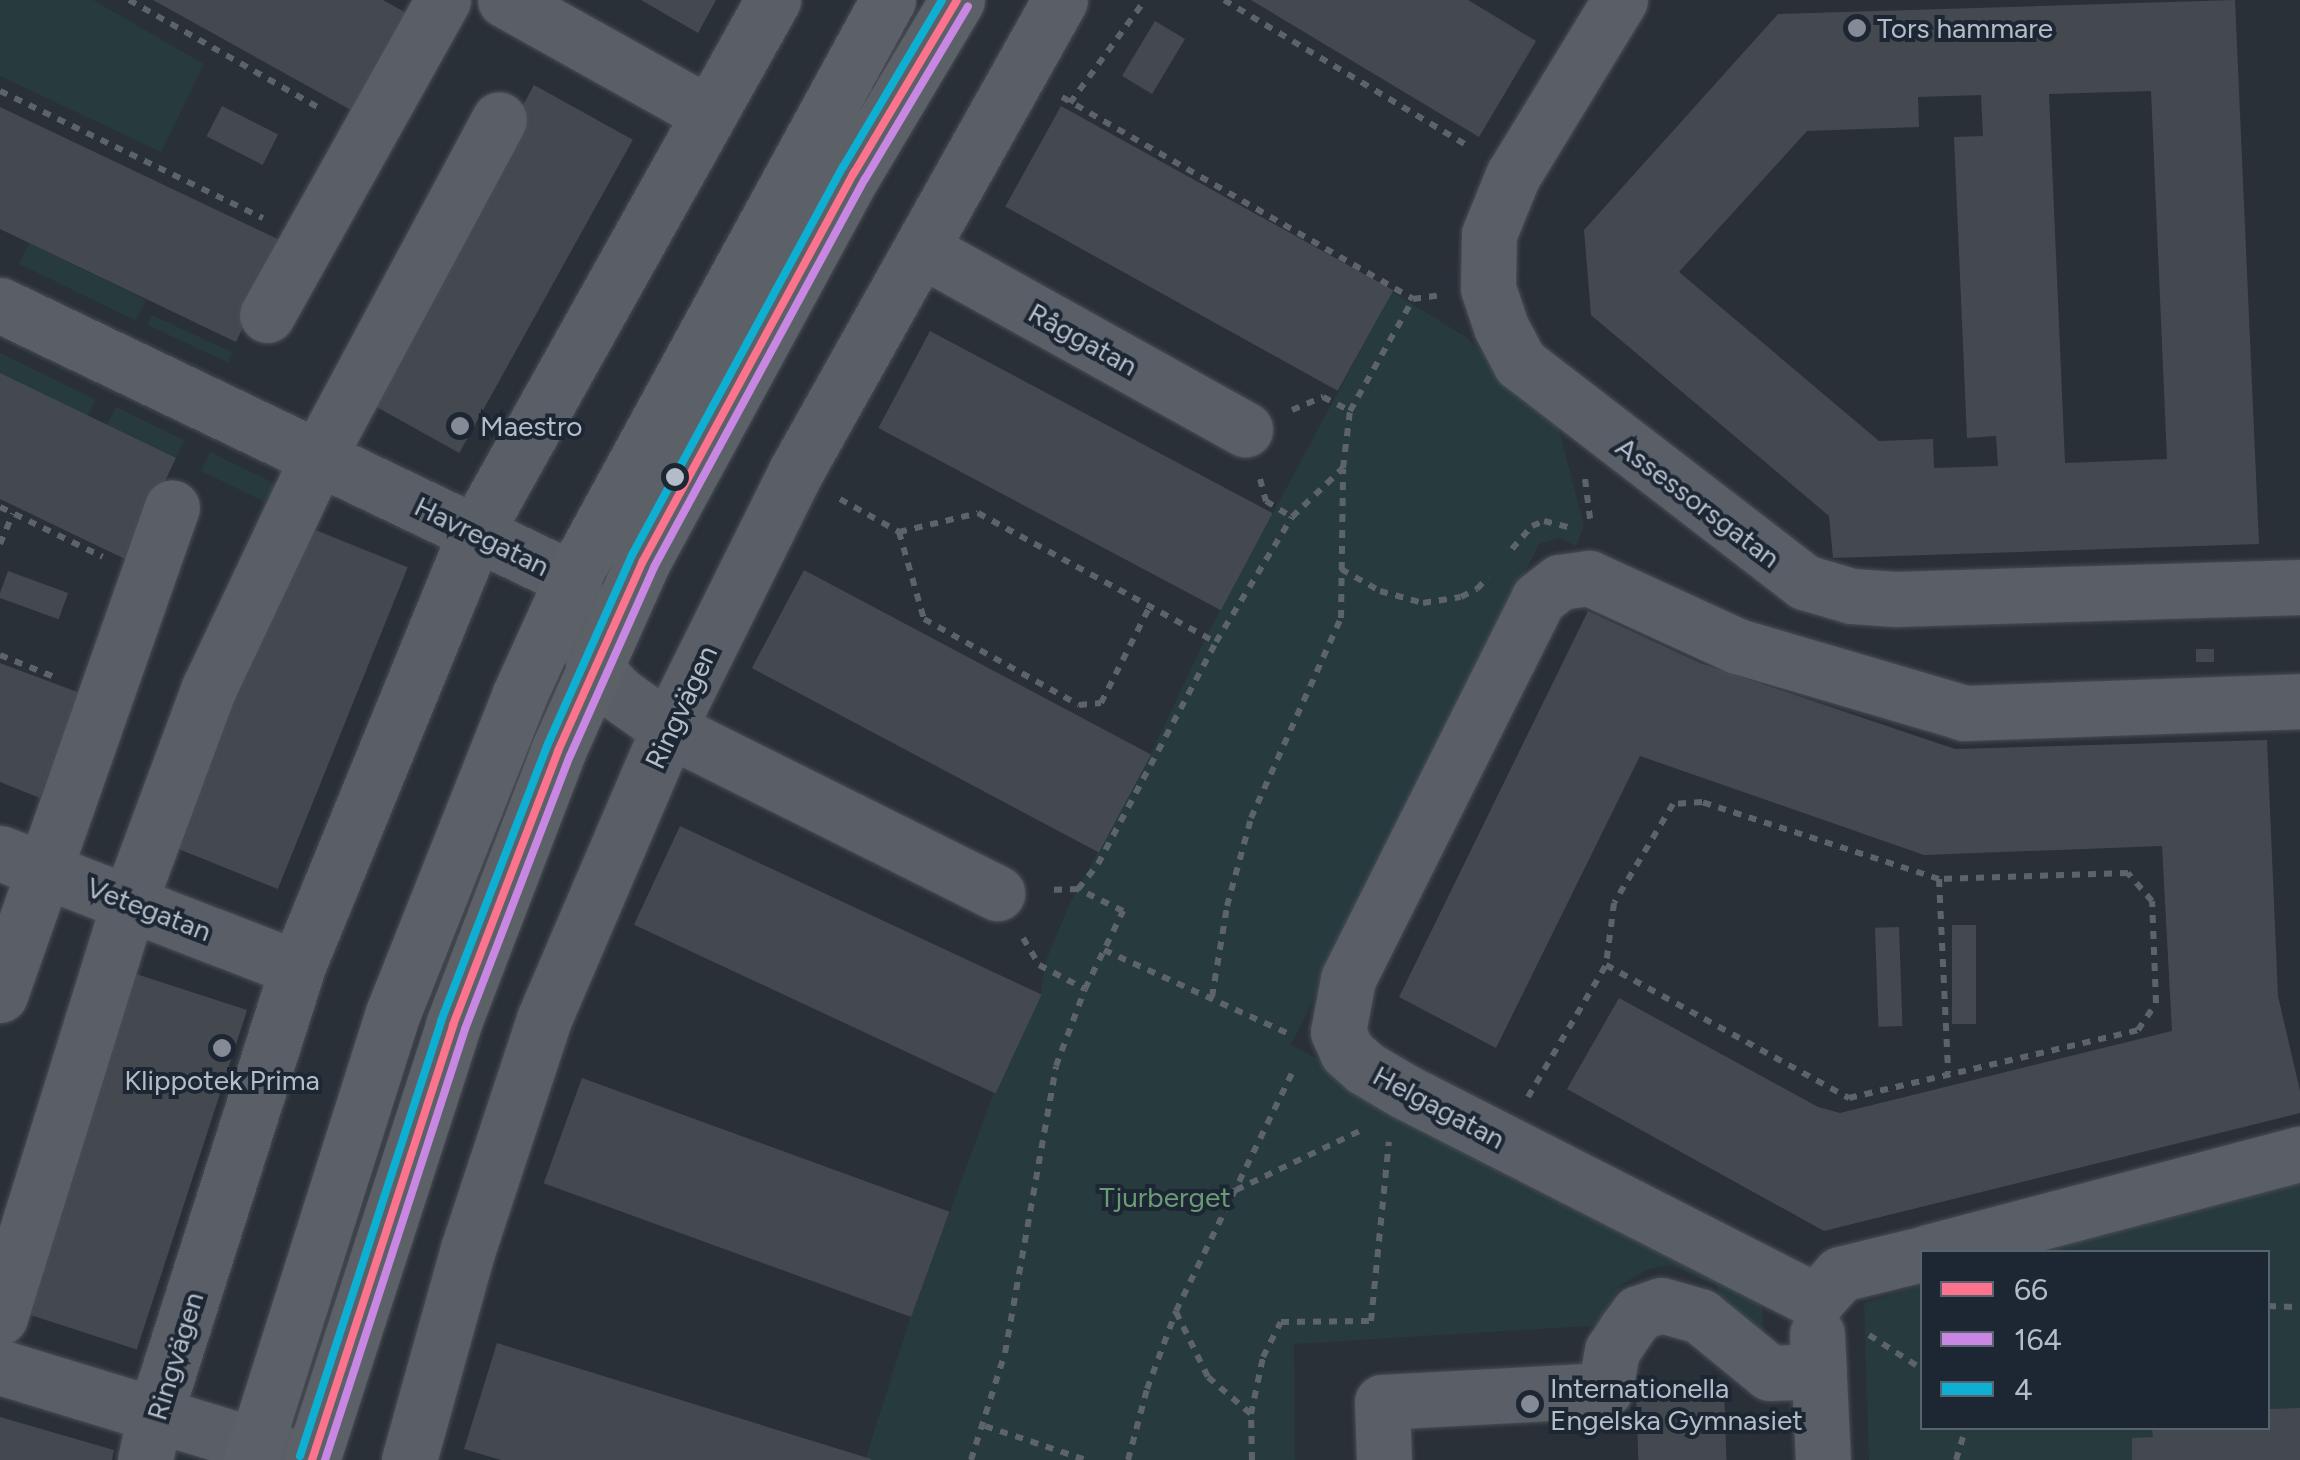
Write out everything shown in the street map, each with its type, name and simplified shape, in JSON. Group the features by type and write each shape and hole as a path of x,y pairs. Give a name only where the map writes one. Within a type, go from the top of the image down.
{"main road":[{"path":"270,1455 393,1014 519,696 572,579 888,0"},
{"path":"312,1460 454,1025 558,751 670,510 854,173 958,0"}],"street":[{"path":"268,314 443,0"},
{"path":"505,0 560,13 707,113"},
{"name":"Ringvägen","path":"150,1437 297,968 475,533 772,0"},
{"name":"Ringvägen","path":"409,1460 468,1249 544,1019 668,728 796,473 1060,0"},
{"name":"Assessorsgatan","path":"1620,0 1513,175 1489,234 1488,288 1500,327 1520,362 1804,582 1852,596 2300,587"},
{"path":"0,1317 130,900 209,688 318,457 499,119"},
{"name":"Råggatan","path":"921,249 1245,429"},
{"name":"Havregatan","path":"0,305 572,579 595,669"},
{"path":"0,995 22,861 105,696 172,506"},
{"path":"1591,560 1736,646 1964,713 2300,701"},
{"name":"Helgagatan","path":"1591,560 1538,599 1348,979 1338,1032 1348,1052 1398,1104 1502,1142 1816,1301"},
{"path":"595,669 620,694 668,728 998,893"},
{"name":"Vetegatan","path":"22,861 297,968"},
{"path":"1936,1250 2300,1154"},
{"path":"1823,1460 1816,1301 1840,1274 1920,1254"},
{"path":"1384,1460 1382,1402 1605,1390 1612,1352 1625,1331 1638,1314 1662,1305 1700,1316 1770,1373 1819,1372"},
{"path":"0,1368 150,1437 270,1455"}],"path":[{"path":"130,0 367,135"},
{"path":"1070,102 1145,0"},
{"path":"1224,0 1513,175"},
{"path":"1018,70 1412,299 1488,288"},
{"path":"0,92 309,240"},
{"path":"1212,996 1227,906 1252,818 1341,618 1344,468 1350,410 1412,299"},
{"path":"1245,429 1324,397 1350,410"},
{"path":"971,1460 1005,1354 1056,1066 1085,989 1123,911 1078,888 1098,864 1216,642 1292,516 1344,468"},
{"path":"796,473 898,532 924,619 1079,705 1101,703 1150,606"},
{"path":"1584,475 1591,560"},
{"path":"0,507 146,578"},
{"path":"898,532 978,513 1216,642"},
{"path":"0,544 13,514"},
{"path":"1340,568 1402,599 1444,603 1477,589 1532,526 1544,521 1563,524 1591,560"},
{"path":"0,655 105,696"},
{"path":"1502,1142 1606,965 1614,903 1673,804 1702,802 1939,879 2128,873 2152,900 2156,1003 2138,1030 1848,1098 1606,965"},
{"path":"1939,879 1948,1073"},
{"path":"1104,950 1253,1016"},
{"path":"1040,966 1085,989"},
{"path":"1128,1460 1146,1390 1176,1310 1299,1060"},
{"path":"1234,1191 1398,1104"},
{"path":"1252,1460 1251,1414 1263,1357 1281,1322 1371,1320 1398,1104"},
{"path":"2270,1306 2300,1307"},
{"path":"1176,1310 1208,1378 1251,1414"},
{"path":"985,1426 1086,1460"},
{"path":"1956,1460 1965,1430"}],"green space":[{"path":"0,0 93,0 204,64 161,152 0,76"},
{"path":"29,243 146,300 136,321 19,264"},
{"name":"Tjurberget","path":"1392,292 1466,337 1557,422 1584,526 1576,546 1559,538 1539,544 1291,1045 1762,1293 1764,1347 1730,1317 1716,1285 1670,1265 1646,1270 1623,1284 1610,1302 1605,1325 1294,1344 1295,1460 865,1460 910,1319 993,1095 1040,997 1047,958 1070,903 1150,756 1206,637"},
{"path":"152,315 233,353 228,363 147,325"},
{"path":"0,353 95,399 87,417 0,375"},
{"path":"116,407 184,440 176,458 107,425"},
{"path":"210,452 291,491 282,510 201,471"},
{"path":"2300,1172 2300,1460 1869,1460 1864,1303 1920,1286 1920,1430 2270,1430 2270,1250 2038,1250"}],"building":[{"path":"153,0 383,0 412,16 358,114"},
{"path":"641,0 716,0 698,33"},
{"path":"1251,0 1468,0 1536,41 1479,137"},
{"path":"2235,0 2259,544 1833,558 1829,516 1591,315 1584,230 1778,14","holes":["2151,91 2167,459 2065,463 2049,94","1981,95 1983,136 1954,137 1967,438 1996,436 1998,466 1934,468 1933,439 1879,441 1679,272 1807,131 1919,127 1918,97"]},
{"path":"1155,21 1185,39 1152,94 1122,76"},
{"path":"534,85 633,140 459,453 360,398"},
{"path":"222,106 278,135 263,165 207,136"},
{"path":"1061,106 1393,290 1338,391 1005,207"},
{"path":"0,107 284,242 236,342 0,229"},
{"path":"930,331 1273,513 1221,610 878,428"},
{"path":"0,373 176,458 127,560 0,499"},
{"path":"303,525 408,567 278,889 173,847"},
{"path":"804,570 1151,755 1099,853 752,668"},
{"path":"8,571 68,593 59,619 0,598"},
{"path":"1588,611 1700,663 1955,749 2267,740 2278,996 2300,1091 2300,1113 1824,1231 1567,1089 1619,998 1818,1107 1840,1113 2172,1031 2162,846 1924,855 1640,756 1496,1048 1399,997"},
{"path":"2196,649 2214,649 2214,662 2196,662"},
{"path":"0,663 80,693 40,798 0,782"},
{"path":"680,826 1042,995 996,1093 634,925"},
{"path":"1952,925 1976,925 1976,1024 1952,1024"},
{"path":"1899,927 1902,1026 1878,1027 1875,928"},
{"path":"133,973 247,1010 137,1350 23,1313"},
{"path":"582,1078 949,1212 911,1317 544,1183"},
{"path":"497,1343 871,1460 501,1460 464,1449"},
{"path":"1724,1389 1726,1460 1638,1460 1636,1392"},
{"path":"2300,1408 2300,1460 2132,1460 2132,1438 2153,1437 2152,1430 2270,1430 2270,1409"},
{"path":"0,1417 114,1450 112,1460 0,1460"}],"transit line":[{"name":"4","path":"300,1456 441,1021 547,746 632,555 843,167 942,0"},
{"name":"66","path":"312,1460 453,1025 558,751 643,561 854,173 957,0"},
{"name":"164","path":"325,1460 465,1029 570,756 654,567 865,179 968,6"}],"place":[{"name":"Tors hammare","path":"1857,28"},
{"name":"Maestro","path":"460,426"},
{"name":"Klippotek Prima","path":"222,1048"},
{"name":"Internationella Engelska Gymnasiet","path":"1530,1404"}]}
